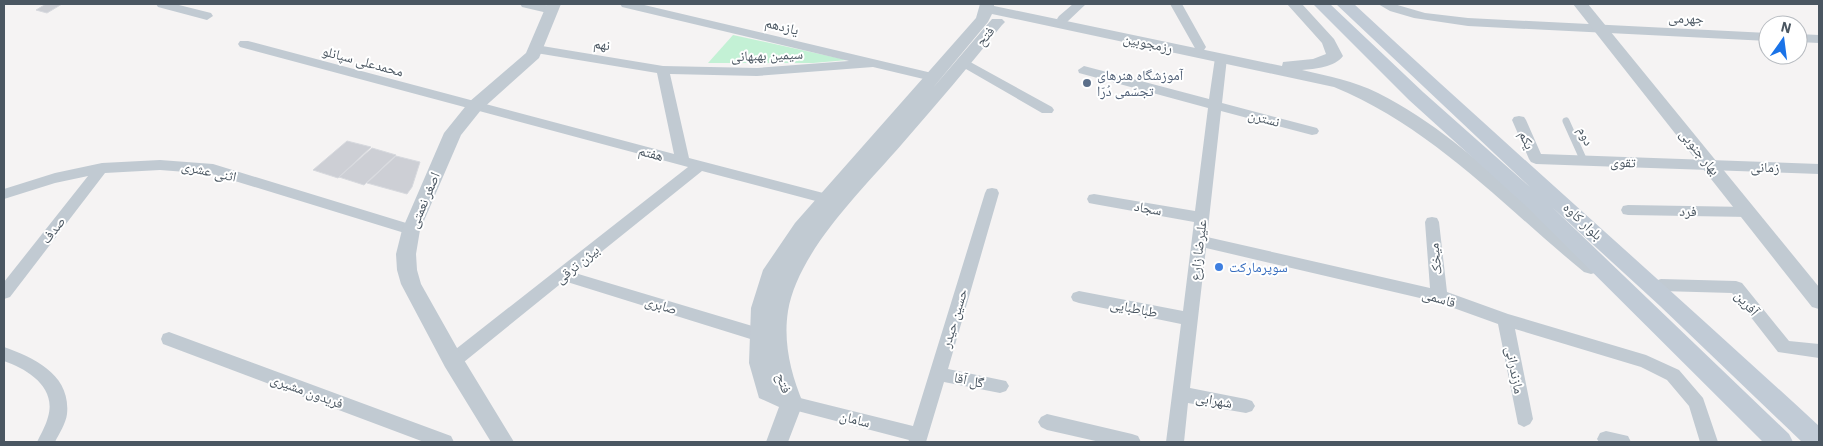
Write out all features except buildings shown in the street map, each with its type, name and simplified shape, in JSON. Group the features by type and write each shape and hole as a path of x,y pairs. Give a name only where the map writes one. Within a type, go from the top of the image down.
{"main road":[{"name":"بلوار کاوه","path":"1321,4 1416,96 1534,202 1780,442"},
{"name":"بلوار کاوه","path":"1344,4 1438,92 1663,295 1819,442"}],"street":[{"path":"162,4 207,16"},
{"path":"526,4 553,7"},
{"name":"یازدهم","path":"626,4 940,79"},
{"path":"1063,19 1080,4"},
{"path":"1176,4 1200,47"},
{"name":"رزمجوبین","path":"1001,6 1200,47 1221,55 1258,59 1293,66 1309,66 1324,62 1335,56 1328,42 1294,4"},
{"name":"جهرمی","path":"1384,4 1428,17 1445,19 1602,30 1758,37"},
{"name":"بهار جنوبی","path":"1580,4 1819,300"},
{"name":"رزمجوبین","path":"1001,6 1338,83 1372,97 1410,119 1455,151 1544,230 1639,305"},
{"name":"فتح","path":"940,79 963,62 1001,6"},
{"name":"فتح","path":"792,402 767,392 760,363 768,338 761,308 770,275 802,228 835,201 940,79 983,19 1001,6"},
{"name":"اصغر نعمتی","path":"503,442 453,361 411,284 407,270 406,254 411,230 453,133 475,106 528,60 536,49 553,7"},
{"name":"محمدعلی سپانلو","path":"244,44 475,106"},
{"name":"نهم","path":"536,49 663,70"},
{"name":"علیرضا زارع","path":"1175,442 1221,55"},
{"path":"963,62 1047,110"},
{"name":"سیمین بهبهانی","path":"663,70 757,72 873,63"},
{"path":"663,70 683,161"},
{"name":"نسترن","path":"1084,70 1312,131"},
{"name":"هفتم","path":"475,106 835,201"},
{"name":"یکم","path":"1519,120 1536,159"},
{"name":"تقوی","path":"1536,159 1711,166"},
{"name":"اثنی عشری","path":"4,194 36,183 102,168 143,164 171,164 213,169 411,230"},
{"name":"بیژن ترقی","path":"453,361 700,165"},
{"name":"زمانی","path":"1711,166 1819,169"},
{"name":"صدف","path":"4,293 102,168"},
{"name":"حسین حیدر","path":"918,439 992,193"},
{"name":"سجاد","path":"1094,199 1202,218"},
{"name":"فرد","path":"1628,210 1749,212"},
{"name":"میخک","path":"1432,222 1439,296"},
{"name":"قاسمی","path":"1199,242 1439,296 1505,320 1618,352 1646,362 1673,375 1697,403 1709,442"},
{"name":"صابری","path":"563,275 768,338"},
{"name":"آفرین","path":"1661,284 1736,287 1784,347 1819,351"},
{"name":"طباطبایی","path":"1079,297 1190,319"},
{"name":"مازندرانی","path":"1505,320 1524,419"},
{"name":"فریدون مشیری","path":"169,339 445,442"},
{"path":"4,354 18,359 44,374 57,392 58,415 46,442"},
{"name":"گل آقا","path":"938,374 1000,386"},
{"name":"شهرابی","path":"1181,394 1246,406"},
{"path":"777,442 792,402"},
{"name":"سامان","path":"792,402 918,439"},
{"path":"1047,422 1132,442"}],"lane":[{"name":"دوم","path":"1566,121 1584,161"}],"green space":[{"path":"733,35 847,60 813,63 708,63"}],"place":[{"name":"آموزشگاه هنرهای تجسّمی دُرّا","path":"1087,83"},
{"name":"سوپرمارکت","path":"1219,267"}]}
